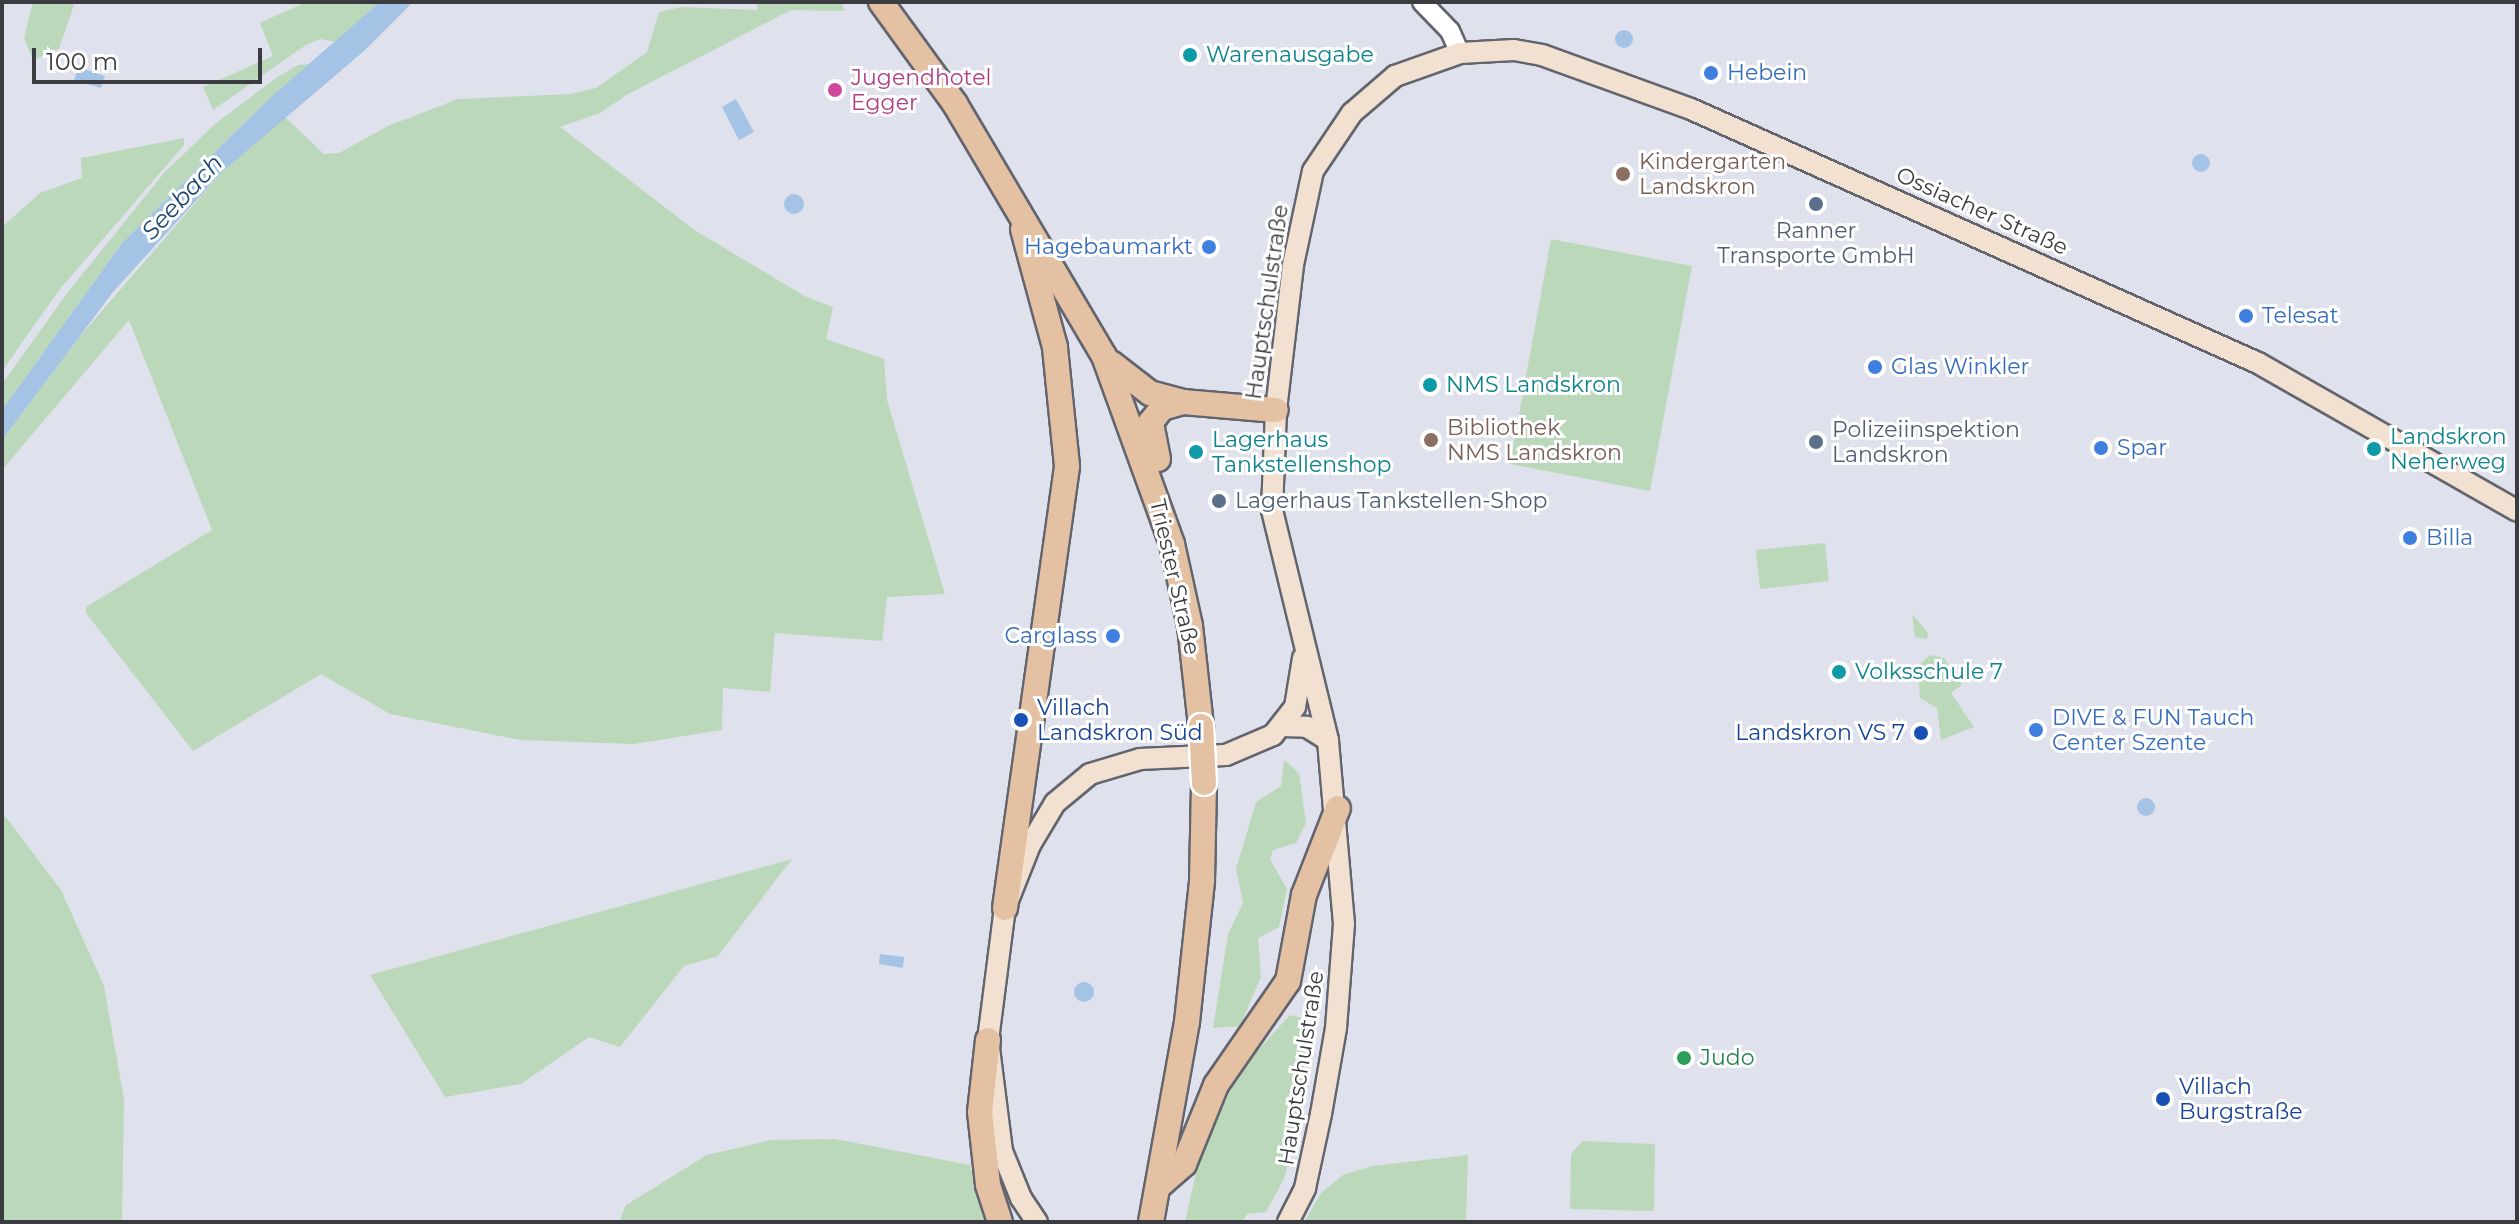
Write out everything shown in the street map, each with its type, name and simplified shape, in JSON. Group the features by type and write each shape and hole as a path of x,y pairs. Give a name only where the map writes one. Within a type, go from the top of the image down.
{"main road":[{"name":"Triester Straße","path":"881,2 955,104 1014,199 1104,356 1158,500 1190,626 1204,783 1194,957 1160,1185 1151,1222"},
{"name":"Ossiacher Straße","path":"1460,53 1489,49 1542,55 1807,158 2258,363 2517,511"},
{"name":"Hauptschulstraße","path":"1288,1222 1305,1188 1336,1028 1344,924 1338,808 1328,740 1272,510 1276,410 1293,265 1313,171 1332,137 1376,89 1407,71 1460,53"},
{"path":"1000,1222 981,1137 988,1040 1067,466 1055,347 1014,199"},
{"path":"1104,356 1137,386 1183,402 1276,410"},
{"path":"1158,500 1162,475 1151,422 1162,408 1183,402"},
{"name":"Hauptschulstraße","path":"1283,726 1300,688 1301,634"},
{"path":"1005,908 1030,845 1055,803 1090,774 1140,759 1240,752 1283,726 1307,727 1328,740"},
{"path":"1160,1185 1184,1164 1216,1085 1288,981 1304,895 1338,808"},
{"path":"988,1040 1002,1151 1021,1198 1037,1222"}],"street":[{"path":"1422,2 1450,31 1460,53"}],"green space":[{"path":"33,2 75,2 59,49 33,60 24,38"},
{"path":"306,2 380,2 336,42 320,39 306,45 213,110 203,87 273,56 260,23"},
{"path":"757,2 841,2 845,11 791,10 628,94 600,113 560,127 696,231 806,297 833,307 826,339 884,359 887,400 945,594 887,597 882,641 775,633 770,692 723,688 722,730 634,744 520,740 390,714 321,674 193,751 86,613 86,607 212,530 129,320 2,470 2,440 76,341 222,172 284,116 324,154 339,153 388,126 458,99 571,94 596,88 647,52 659,12 681,7 757,10"},
{"path":"316,63 271,97 123,242 2,410 2,384 68,292 164,173 215,124 276,78 298,65"},
{"path":"184,138 184,145 60,289 2,371 2,227 40,193 82,178 81,158"},
{"path":"1551,239 1692,266 1650,491 1510,464"},
{"path":"1825,543 1829,581 1760,589 1756,550"},
{"path":"1912,614 1928,633 1927,639 1915,637"},
{"path":"1930,655 1944,658 1962,685 1951,693 1974,727 1941,740 1937,708 1920,698 1918,666"},
{"path":"1284,760 1299,773 1306,823 1296,843 1273,850 1270,859 1287,889 1279,927 1258,938 1261,977 1240,1026 1213,1028 1228,934 1243,903 1236,869 1256,802 1281,786"},
{"path":"2,812 61,890 104,986 124,1099 122,1222 2,1222"},
{"path":"792,859 718,956 684,966 620,1047 589,1037 521,1084 445,1097 370,975"},
{"path":"1290,1015 1308,1019 1300,1118 1284,1179 1266,1212 1247,1214 1242,1222 1185,1222 1198,1164 1239,1071"},
{"path":"835,1139 970,1165 984,1222 619,1222 626,1205 707,1155 771,1140"},
{"path":"1583,1141 1655,1144 1654,1211 1570,1209 1571,1154"},
{"path":"1468,1155 1466,1222 1304,1222 1321,1193 1343,1175 1372,1166"}],"water":[{"name":"Seebach","path":"380,2 413,2 364,51 222,172 113,292 2,440 2,410 123,242 271,97"},
{"path":"1624,30 1633,39 1624,48 1615,39"},
{"path":"78,67 105,76 101,88 74,80"},
{"path":"736,99 754,132 739,140 722,107"},
{"path":"2201,154 2210,163 2201,172 2192,163"},
{"path":"794,194 801,197 804,204 801,211 794,214 787,211 784,204 787,197"},
{"path":"2146,798 2155,807 2146,816 2137,807"},
{"path":"880,954 904,957 903,968 879,964"},
{"path":"1084,982 1091,985 1094,992 1091,999 1084,1002 1077,999 1074,992 1077,985"}],"place":[{"name":"Warenausgabe","path":"1190,55"},
{"name":"Hebein","path":"1711,73"},
{"name":"Jugendhotel Egger","path":"835,90"},
{"name":"Kindergarten Landskron","path":"1623,174"},
{"name":"Ranner Transporte GmbH","path":"1816,204"},
{"name":"Hagebaumarkt","path":"1209,247"},
{"name":"Telesat","path":"2246,316"},
{"name":"Glas Winkler","path":"1875,367"},
{"name":"NMS Landskron","path":"1430,385"},
{"name":"Bibliothek NMS Landskron","path":"1431,440"},
{"name":"Polizeiinspektion Landskron","path":"1816,442"},
{"name":"Spar","path":"2101,448"},
{"name":"Landskron Neherweg","path":"2374,449"},
{"name":"Lagerhaus Tankstellenshop","path":"1196,452"},
{"name":"Lagerhaus Tankstellen-Shop","path":"1219,501"},
{"name":"Billa","path":"2410,538"},
{"name":"Carglass","path":"1113,636"},
{"name":"Volksschule 7","path":"1839,672"},
{"name":"Villach Landskron Süd","path":"1021,720"},
{"name":"DIVE & FUN Tauch Center Szente","path":"2036,730"},
{"name":"Landskron VS 7","path":"1921,733"},
{"name":"Judo","path":"1684,1058"},
{"name":"Villach Burgstraße","path":"2163,1099"}]}
